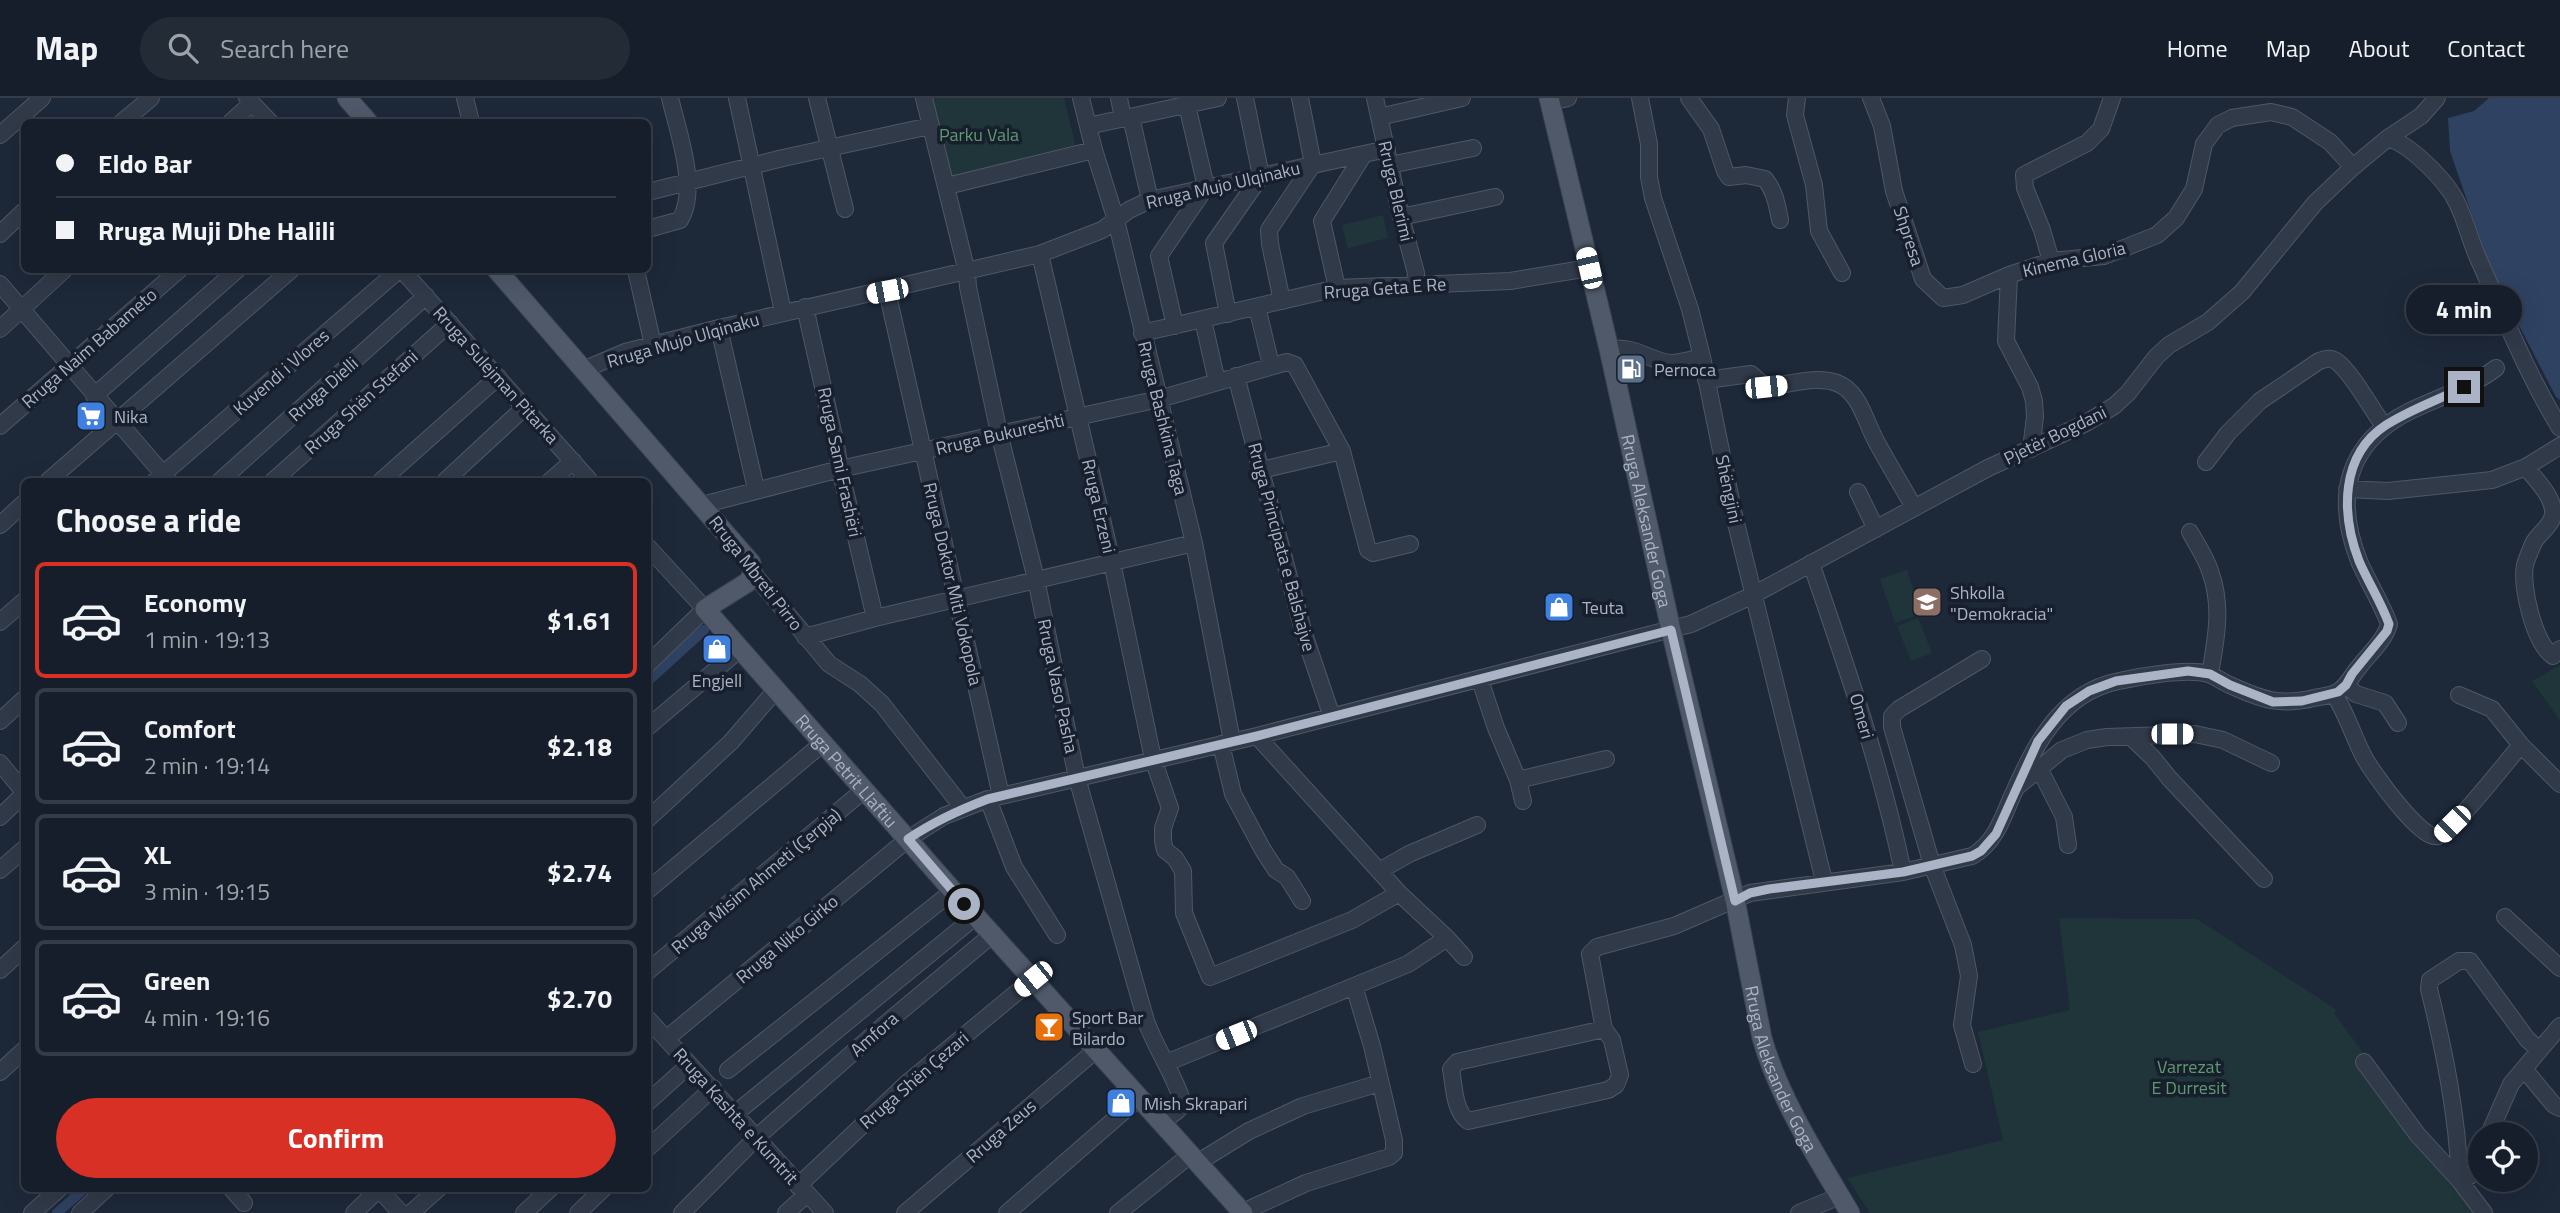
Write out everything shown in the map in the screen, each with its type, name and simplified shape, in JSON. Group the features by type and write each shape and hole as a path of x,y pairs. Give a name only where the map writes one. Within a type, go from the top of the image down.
{"main road":[{"path":"346,98 365,119"},
{"name":"Rruga Aleksander Goga","path":"1556,99 1589,268 1735,901 1767,1057 1806,1135 1850,1213"},
{"name":"Rruga Mbreti Pirro","path":"500,273 751,563 752,573"},
{"path":"705,609 748,582 752,573"},
{"name":"Rruga Petrit Llaftiu","path":"705,609 775,691 1242,1213"}],"street":[{"path":"0,135 42,98"},
{"path":"126,119 150,98"},
{"path":"465,98 470,119"},
{"path":"651,228 680,220 684,214 689,182 670,98"},
{"name":"Rruga Mujo Ulqinaku","path":"737,98 783,312"},
{"path":"817,98 845,209"},
{"name":"Rruga Vaso Pasha","path":"924,98 967,272 999,433 1036,579 1077,778 1146,1021 1183,1103 1161,1123"},
{"name":"Rruga Bashkina Taga","path":"1081,98 1116,220 1194,543 1233,794 1263,850 1276,870 1287,877 1302,901"},
{"path":"1119,98 1150,200"},
{"path":"1088,126 1127,118 1159,104 1187,105 1215,98"},
{"path":"1228,314 1214,243 1261,176 1245,98"},
{"path":"1282,301 1269,230 1313,164 1300,98"},
{"name":"Rruga Blerimi","path":"1375,98 1416,273 1415,285"},
{"path":"1379,117 1462,98"},
{"name":"Shëngjini","path":"1640,98 1649,144 1649,177 1653,198 1702,357 1753,595 1824,881"},
{"path":"1689,98 1711,129 1729,177 1746,175 1765,179 1771,186 1780,220"},
{"path":"1797,98 1795,115 1814,185 1819,231 1842,274"},
{"name":"Shpresa","path":"1871,98 1882,126 1895,191 1923,279 1943,298 1951,299 2009,275"},
{"path":"2051,261 2025,188 2024,175 2087,143 2101,130 2112,98"},
{"name":"Pjetër Bogdani","path":"1257,736 1691,624 1753,595 1914,507 2087,423 2113,407 2128,393 2156,356 2169,345 2208,321 2242,292 2315,203 2388,138 2421,116 2437,98"},
{"path":"234,119 250,101 267,119"},
{"path":"1175,326 1159,256 1206,187 1187,105"},
{"name":"Kinema Gloria","path":"2031,449 2034,401 2030,387 2006,341 2009,275 2051,261 2104,256 2157,236 2176,218 2194,188 2204,144 2218,125 2232,118 2270,112 2292,117 2330,142 2353,167"},
{"path":"651,191 752,165 930,126"},
{"path":"2388,138 2401,142 2415,154 2457,201 2477,256 2520,355 2560,428"},
{"path":"1390,165 1473,148"},
{"name":"Rruga Mujo Ulqinaku","path":"583,370 625,352 719,328 1040,254 1102,230 1129,209 1150,200 1387,149"},
{"path":"947,186 1094,150"},
{"path":"1337,288 1322,221 1364,154"},
{"path":"1401,217 1495,197"},
{"path":"0,234 21,214"},
{"name":"Rruga Erzeni","path":"1040,254 1112,562 1153,760 1170,808 1163,828 1165,850 1175,858 1183,871 1184,913 1210,978 1352,920 1399,893"},
{"name":"Rruga Geta E Re","path":"1142,333 1337,288 1510,281 1589,268"},
{"path":"0,329 61,273"},
{"name":"Rruga Naim Babameto","path":"0,426 175,273"},
{"path":"94,396 234,273"},
{"path":"51,478 288,273"},
{"name":"Kuvendi i Vlores","path":"164,478 398,273"},
{"name":"Rruga Sulejman Pitarka","path":"404,273 587,478"},
{"path":"637,273 653,345"},
{"path":"0,284 162,478"},
{"name":"Rruga Doktor Miti Vokopola","path":"887,291 958,600 994,798"},
{"name":"Rruga Dielli","path":"223,478 426,296"},
{"name":"Rruga Sami Frashëri","path":"805,307 839,468 875,618"},
{"path":"1257,307 1270,365"},
{"path":"1203,320 1217,382"},
{"name":"Rruga Shën Stefani","path":"276,478 450,323"},
{"path":"719,328 756,489"},
{"path":"1609,349 1640,352 1672,363 1702,357"},
{"path":"2206,462 2228,433 2260,401 2319,361 2328,358 2336,360 2384,426"},
{"name":"Rruga Bukureshti","path":"702,505 839,468 1159,399 1287,362 1295,365 1342,451"},
{"path":"2340,690 2387,631 2389,624 2353,544 2348,519 2348,478 2358,455 2365,444 2384,426 2497,369"},
{"path":"1706,380 1751,374 1766,387 1815,380 1837,383 1850,393 1861,407 1874,438 1914,507"},
{"name":"Rruga Principata e Balshajve","path":"1236,376 1304,634 1332,717"},
{"path":"384,478 498,377"},
{"path":"448,478 525,407"},
{"path":"2347,489 2388,491 2492,480 2526,467 2560,446"},
{"path":"1261,470 1342,451 1368,550 1373,552 1410,544"},
{"path":"553,478 573,461"},
{"path":"2526,467 2550,500 2554,512 2552,521 2535,540 2525,566 2529,610 2546,650 2553,656 2560,649"},
{"path":"1858,492 1876,529"},
{"path":"0,525 21,506"},
{"path":"2190,532 2210,571 2218,603 2218,629 2210,674"},
{"path":"805,637 1036,579 1194,543"},
{"path":"651,550 705,609 651,661"},
{"name":"Omeri","path":"1811,563 1867,732 1893,824 1903,872"},
{"name":"Rruga Mbreti Pirro","path":"752,573 829,664 860,684 882,704 963,808"},
{"path":"0,622 21,604"},
{"path":"651,724 739,650"},
{"path":"1973,1065 1962,1025 1968,999 1969,975 1963,945 1932,865 1892,727 1892,716 1899,709 1982,659"},
{"path":"1604,1029 1457,1062 1451,1069 1463,1118 1468,1121 1608,1090 1616,1085 1620,1075 1612,1040 1604,1029 1591,965 1590,954 1597,947 1674,926 1750,893 1903,872 1972,856 1981,851 1996,834 2038,741 2066,706 2089,691 2116,681 2188,671 2210,674 2273,702 2302,701 2340,690 2385,703 2398,723"},
{"path":"1480,680 1518,780 1523,801"},
{"path":"2340,690 2345,711 2364,758 2381,785 2428,835 2434,837 2442,835 2463,813 2521,745"},
{"path":"651,815 731,742 775,691"},
{"path":"2459,695 2492,709 2521,745 2560,784"},
{"path":"0,721 21,702"},
{"path":"2016,787 2062,750 2087,740 2107,737 2195,734 2223,740 2271,762"},
{"path":"1257,736 1399,893 1464,957"},
{"name":"Rruga Niko Girko","path":"666,1040 908,839 944,816 994,798 1257,736"},
{"path":"2132,738 2264,879"},
{"path":"651,887 823,743"},
{"path":"1518,780 1606,759"},
{"path":"0,763 21,789"},
{"path":"2040,770 2064,817 2068,845"},
{"name":"Rruga Misim Ahmeti (Çerpja)","path":"651,968 864,790"},
{"path":"0,817 21,796"},
{"path":"994,798 1014,867 1057,935"},
{"path":"1379,870 1409,853 1477,825"},
{"path":"0,870 21,852"},
{"path":"728,1070 953,891"},
{"path":"736,1113 976,916"},
{"path":"2505,917 2560,968"},
{"name":"Amfora","path":"682,1213 757,1137 993,934"},
{"path":"1166,1063 1408,964 1447,938"},
{"path":"0,970 21,951"},
{"path":"2460,1181 2457,1122 2449,1073 2429,989 2430,980 2459,961 2470,961 2526,1039 2539,1050"},
{"name":"Rruga Shën Çezari","path":"786,1213 803,1190 906,1084 1033,979"},
{"path":"1242,1213 1306,1182 1389,1157 1394,1153 1394,1140 1372,1046 1354,986"},
{"name":"Rruga Kashta e Kumtrit","path":"651,1022 825,1213"},
{"path":"2494,1122 2511,1083 2560,1026"},
{"name":"Rruga Zeus","path":"905,1213 1096,1049"},
{"path":"0,1072 21,1053"},
{"path":"2364,1062 2417,1134 2460,1181 2484,1213"},
{"path":"651,1099 689,1065"},
{"path":"2525,1069 2554,1105 2560,1108"},
{"path":"1118,1213 1193,1159 1249,1131 1303,1106 1380,1083"},
{"path":"651,1145 713,1088"},
{"path":"1007,1213 1139,1098"},
{"path":"2460,1181 2468,1177"},
{"path":"32,1213 56,1192"},
{"path":"80,1213 103,1192"},
{"path":"234,1192 244,1203"},
{"path":"354,1213 375,1192"},
{"path":"381,1192 401,1213"},
{"path":"411,1213 435,1192"},
{"path":"524,1213 547,1192"},
{"path":"578,1213 600,1192"},
{"path":"1799,1213 1840,1196"}],"green space":[{"name":"Parku Vala","path":"933,98 1064,98 1076,147 952,177"},
{"path":"1383,215 1388,238 1348,248 1342,225"},
{"path":"1907,570 1922,614 1895,623 1880,579"},
{"path":"1918,618 1932,653 1911,661 1897,626"},
{"path":"2560,665 2560,721 2532,681"},
{"name":"Varrezat E Durresit","path":"2059,918 2197,919 2337,1010 2334,1013 2483,1213 1870,1213 1847,1178 2003,1140 1978,1032 2070,1010"}],"water":[{"path":"2489,98 2560,98 2560,400 2556,397 2492,273 2450,151 2448,118 2474,111"}],"waterway":[{"path":"651,678 704,630"},
{"path":"57,1213 81,1192"}],"place":[{"name":"Pernoca","path":"1631,369"},
{"name":"Nika","path":"91,416"},
{"name":"Shkolla \"Demokracia\"","path":"1927,602"},
{"name":"Teuta","path":"1559,607"},
{"name":"Engjell","path":"717,649"},
{"name":"Sport Bar Bilardo","path":"1049,1027"},
{"name":"Mish Skrapari","path":"1121,1103"}],"route":[{"path":"964,904 908,839 928,825 963,808 988,799 1257,736 1671,630 1735,901 1750,893 1769,889 1903,872 1972,856 1981,851 1996,834 2038,741 2066,706 2089,691 2116,681 2188,671 2210,674 2230,685 2273,702 2283,703 2334,694 2346,685 2387,631 2389,624 2353,544 2347,510 2348,478 2365,444 2384,426 2464,387"}]}
